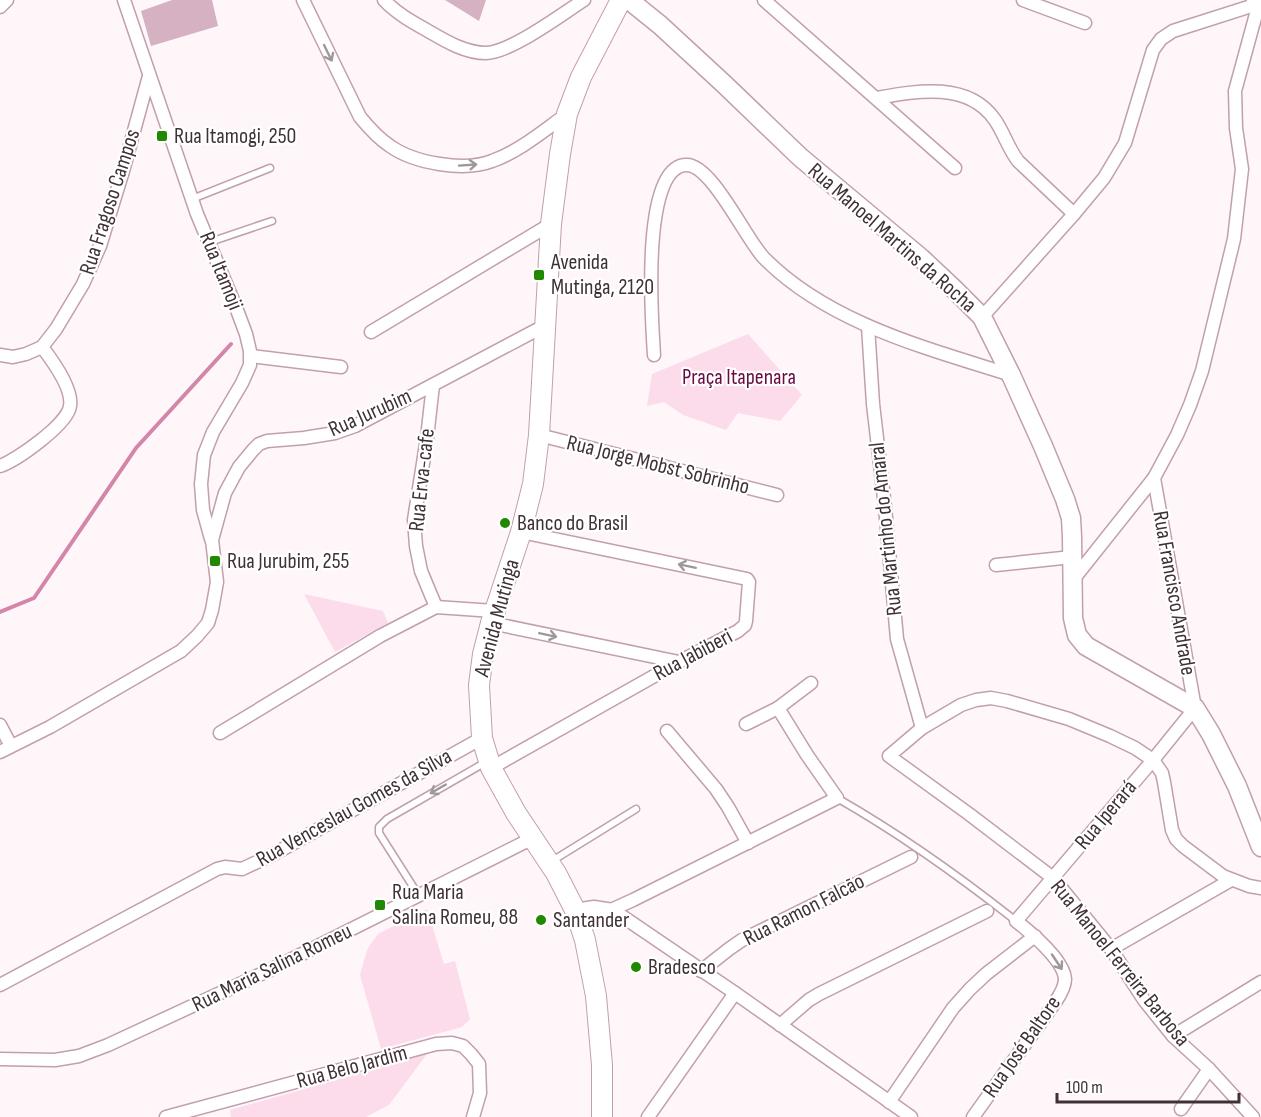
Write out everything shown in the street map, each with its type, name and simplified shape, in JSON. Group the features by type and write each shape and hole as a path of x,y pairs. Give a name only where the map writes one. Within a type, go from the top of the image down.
{"main road":[{"name":"Avenida Mutinga","path":"602,1117 602,1065 596,996 585,940 556,873 516,813 490,764 482,738 478,686 483,654 493,617 521,532 533,484 539,435 551,224 567,114 581,77 621,0"},
{"name":"Rua Manoel Martins da Rocha","path":"629,0 660,25 800,157 921,258 982,317 1043,446 1071,518 1073,618 1080,641 1195,708 1237,786 1261,847"}],"street":[{"path":"0,7 7,0"},
{"name":"Rua Itamoji","path":"124,0 192,199 246,334 251,356"},
{"path":"303,0 360,117 373,133 392,147 419,159 446,165 469,166 492,162 523,145 567,114"},
{"path":"384,0 406,18 452,45 486,53 498,52 521,40 584,0"},
{"path":"764,0 955,168"},
{"path":"1023,0 1085,23"},
{"path":"982,317 1104,178 1125,143 1153,50 1161,39 1173,31 1258,2"},
{"path":"1071,582 1154,478 1177,435 1202,371 1234,239 1242,169 1236,128 1235,91 1258,2"},
{"name":"Rua Fragoso Campos","path":"42,347 82,284 100,246 149,76"},
{"path":"877,98 909,92 931,91 964,97 978,103 994,119 1018,161 1074,214"},
{"path":"654,355 651,256 657,207 669,175 676,168 685,165 699,170 723,195 761,255 800,289 868,326 938,352 1011,375"},
{"path":"371,332 551,224"},
{"name":"Rua Jurubim","path":"6,749 50,727 181,651 208,623 217,582 212,540 225,494 239,467 259,444 267,441 335,433 355,426 546,325"},
{"name":"Rua Martinho do Amaral","path":"868,326 873,404 897,639 922,728"},
{"path":"0,355 13,357 42,347 67,390 70,406 68,412 44,438 27,451 0,466"},
{"path":"212,540 203,510 201,484 204,455 213,432 242,383 251,356 341,367"},
{"name":"Rua Erva-cafe","path":"432,386 427,438 414,520 421,571 436,607"},
{"name":"Rua Jorge Mobst Sobrinho","path":"539,435 777,495"},
{"name":"Rua Francisco Andrade","path":"1154,478 1195,708"},
{"name":"Rua Jabiberi","path":"490,764 738,631 745,625 749,582 745,578 521,532"},
{"path":"996,566 1072,558"},
{"path":"220,733 380,636 436,607 493,617 679,662"},
{"path":"746,724 778,708 811,683"},
{"path":"922,728 961,705 991,698 1070,719 1110,736 1153,760 1162,773 1172,830 1176,839 1223,876 1261,888"},
{"path":"613,910 837,798 778,708"},
{"name":"Rua Iperará","path":"1016,921 1195,708"},
{"path":"0,725 6,749"},
{"name":"Rua Manoel Ferreira Barbosa","path":"922,728 889,756 1053,878 1110,949 1143,1000 1173,1036 1209,1069 1251,1115"},
{"path":"667,732 716,789 748,843"},
{"name":"Rua Venceslau Gomes da Silva","path":"0,985 217,869 225,867 242,869 274,854 482,738"},
{"name":"Rua Maria Salina Romeu","path":"0,1059 55,1060 79,1056 108,1045 272,969 533,838"},
{"name":"Rua Ramon Falcão","path":"701,971 742,940 911,857"},
{"path":"1110,949 1230,880"},
{"path":"577,917 594,907 613,910 911,1117"},
{"path":"780,1025 819,994 987,911"},
{"name":"Rua José Baltore","path":"973,1117 1056,1001 1064,986 1065,978 1062,970 1050,952 1016,921"},
{"path":"889,1102 953,1008 986,974 1035,936"},
{"path":"1173,1036 1261,982"},
{"path":"648,1117 735,993"},
{"name":"Rua Belo Jardim","path":"166,1117 436,1044 452,1043 463,1046 479,1064 480,1093 473,1117"},
{"path":"1181,1109 1209,1069"},
{"path":"1251,1115 1261,1106"}],"lane":[{"path":"192,199 270,168"},
{"path":"210,243 272,221"},
{"path":"419,896 379,833 379,827 387,819 490,764"},
{"path":"837,798 924,852 1016,921"},
{"path":"549,862 636,809"}],"green space":[{"name":"Praça Itapenara","path":"748,334 802,395 780,421 738,413 726,430 683,415 664,402 647,406 652,374"},
{"path":"304,594 383,611 388,623 335,652"},
{"path":"427,909 444,964 455,961 470,1019 462,1027 381,1049 360,975 364,960 368,948 378,934"},
{"path":"427,1054 389,1105 366,1117 231,1117 230,1110"}],"building":[{"path":"172,0 212,0 218,26 151,46 141,11"},
{"path":"445,0 486,0 479,21"}],"waterway":[{"path":"0,612 34,598 136,448 231,344"}],"place":[{"name":"Rua Itamogi, 250","path":"162,136"},
{"name":"Avenida Mutinga, 2120","path":"539,275"},
{"name":"Banco do Brasil","path":"505,523"},
{"name":"Rua Jurubim, 255","path":"215,561"},
{"name":"Rua Maria Salina Romeu, 88","path":"380,905"},
{"name":"Santander","path":"541,920"},
{"name":"Bradesco","path":"636,967"}]}
